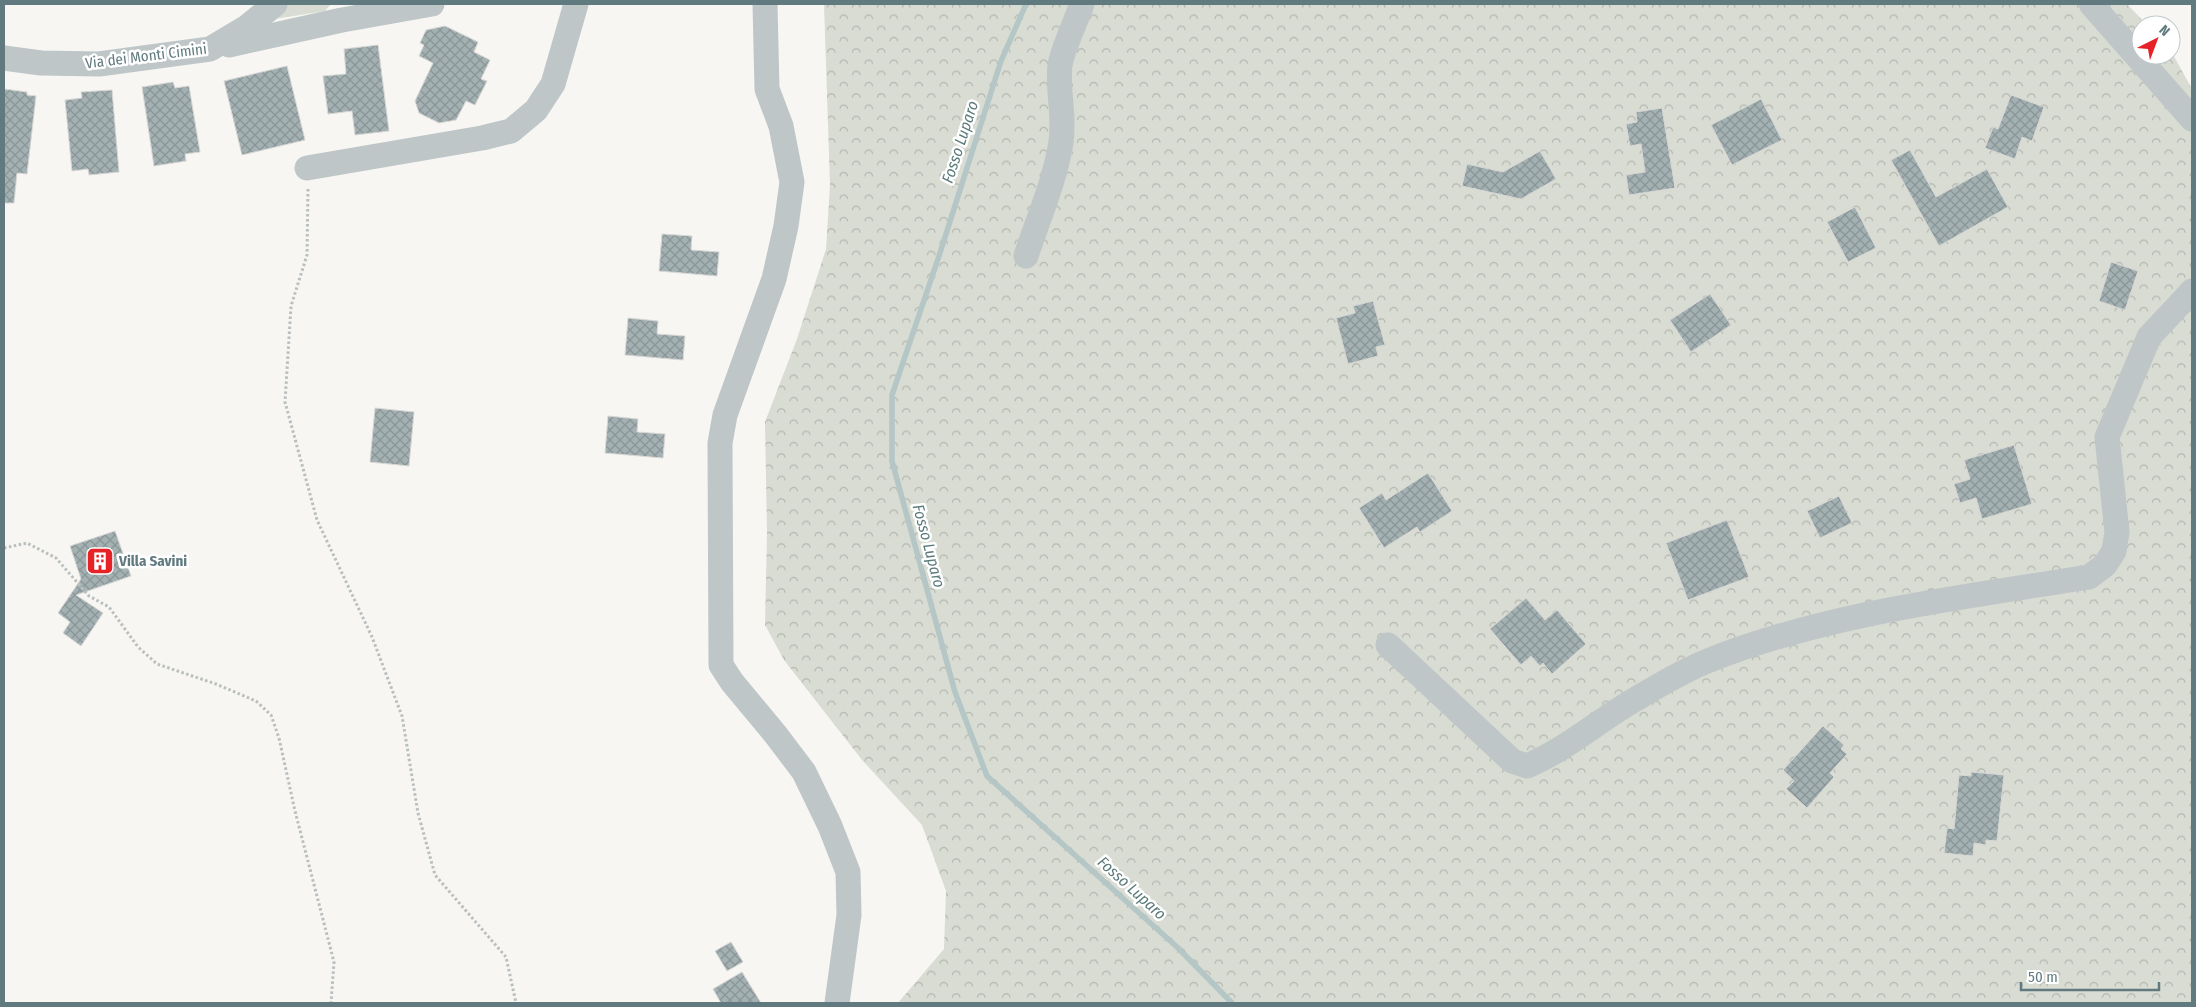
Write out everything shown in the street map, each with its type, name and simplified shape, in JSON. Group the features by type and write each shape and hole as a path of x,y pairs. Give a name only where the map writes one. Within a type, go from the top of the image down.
{"street":[{"name":"Via dei Monti Cimini","path":"4,58 41,63 99,64 210,49 247,27 275,4"},
{"path":"210,49 340,12 432,4"},
{"path":"307,168 482,138 511,131 536,110 553,84 576,4"},
{"path":"766,4 767,89 781,126 792,182 786,226 774,279 725,415 720,443 721,665 732,682 776,734 804,772 830,826 848,872 849,915 837,1003"},
{"path":"1026,256 1055,167 1061,142 1063,115 1060,91 1060,64 1082,4"},
{"path":"2091,4 2192,119"},
{"path":"1388,645 1512,761 1527,766 1552,755 1636,699 1708,661 1777,636 1889,611 2089,577 2105,565 2114,551 2117,532 2107,437 2149,337 2192,291"}],"path":[{"path":"307,168 307,255 291,306 285,402 317,520 372,637 402,716 418,814 435,875 506,957 516,1003"},
{"path":"4,548 27,543 56,558 89,596 109,607 138,647 157,664 216,684 256,701 271,716 279,738 295,811 334,962 331,1003"}],"green space":[{"path":"287,4 331,4 325,11 268,20"},
{"path":"824,4 2127,4 2137,15 2131,15 2131,65 2179,65 2192,89 2192,1003 898,1003 944,949 946,891 922,825 862,760 784,660 765,625 767,533 765,422 797,339 826,249 830,185"}],"building":[{"path":"445,26 478,42 474,52 490,60 481,79 487,81 475,105 466,101 456,120 439,123 419,113 415,101 433,63 419,56 424,45 420,43 426,30"},
{"path":"378,45 389,131 355,135 352,111 328,114 323,76 346,74 344,49"},
{"path":"287,66 305,140 242,155 224,81"},
{"path":"173,82 175,88 189,86 200,152 185,154 186,161 154,166 142,87"},
{"path":"4,89 27,92 27,95 36,96 27,174 17,173 14,203 4,203"},
{"path":"112,90 119,172 89,175 88,169 72,171 65,100 82,98 81,92"},
{"path":"2011,95 2044,107 2032,141 2022,137 2015,159 1985,148 1993,127 1998,129"},
{"path":"1761,99 1782,140 1732,165 1711,125"},
{"path":"1662,108 1675,188 1629,195 1626,175 1645,172 1641,144 1630,146 1626,124 1637,122 1636,112"},
{"path":"1910,150 1936,197 1987,169 2008,207 1939,246 1891,160"},
{"path":"1540,151 1556,179 1521,199 1462,186 1467,164 1503,172"},
{"path":"1855,207 1876,248 1848,262 1827,222"},
{"path":"662,234 692,236 691,250 719,252 717,276 659,271"},
{"path":"2111,262 2138,271 2125,310 2099,301"},
{"path":"1710,294 1731,325 1691,352 1670,320"},
{"path":"1373,301 1385,345 1376,347 1378,356 1348,364 1336,318 1355,313 1353,306"},
{"path":"628,318 658,321 657,334 685,336 683,360 625,355"},
{"path":"375,408 414,412 409,466 370,462"},
{"path":"608,416 638,419 637,432 665,434 663,458 605,453"},
{"path":"2014,445 2032,504 1982,519 1976,498 1960,503 1954,484 1970,479 1964,460"},
{"path":"1428,473 1452,511 1420,532 1417,527 1384,548 1359,508 1382,493 1386,500"},
{"path":"1839,496 1852,523 1820,538 1807,511"},
{"path":"1727,520 1749,577 1688,600 1666,543"},
{"path":"115,531 131,576 76,595 103,613 81,646 63,633 70,622 58,613 81,579 70,546"},
{"path":"1526,598 1545,620 1557,610 1586,644 1552,674 1543,663 1540,666 1531,656 1521,665 1490,629"},
{"path":"1823,726 1844,745 1841,749 1847,754 1830,773 1834,777 1807,808 1786,789 1794,781 1783,770"},
{"path":"1971,772 2004,775 1997,841 1986,840 1986,845 1974,843 1973,856 1944,853 1947,828 1954,829 1959,775 1971,776"},
{"path":"731,942 743,962 727,971 715,951"},
{"path":"742,972 761,1003 721,1003 713,989"}],"waterway":[{"name":"Fosso Luparo","path":"1026,4 1001,61 939,256 892,395 892,461 955,692 987,776 1177,947 1232,1003"}],"place":[{"name":"Villa Savini","path":"100,561"}]}
